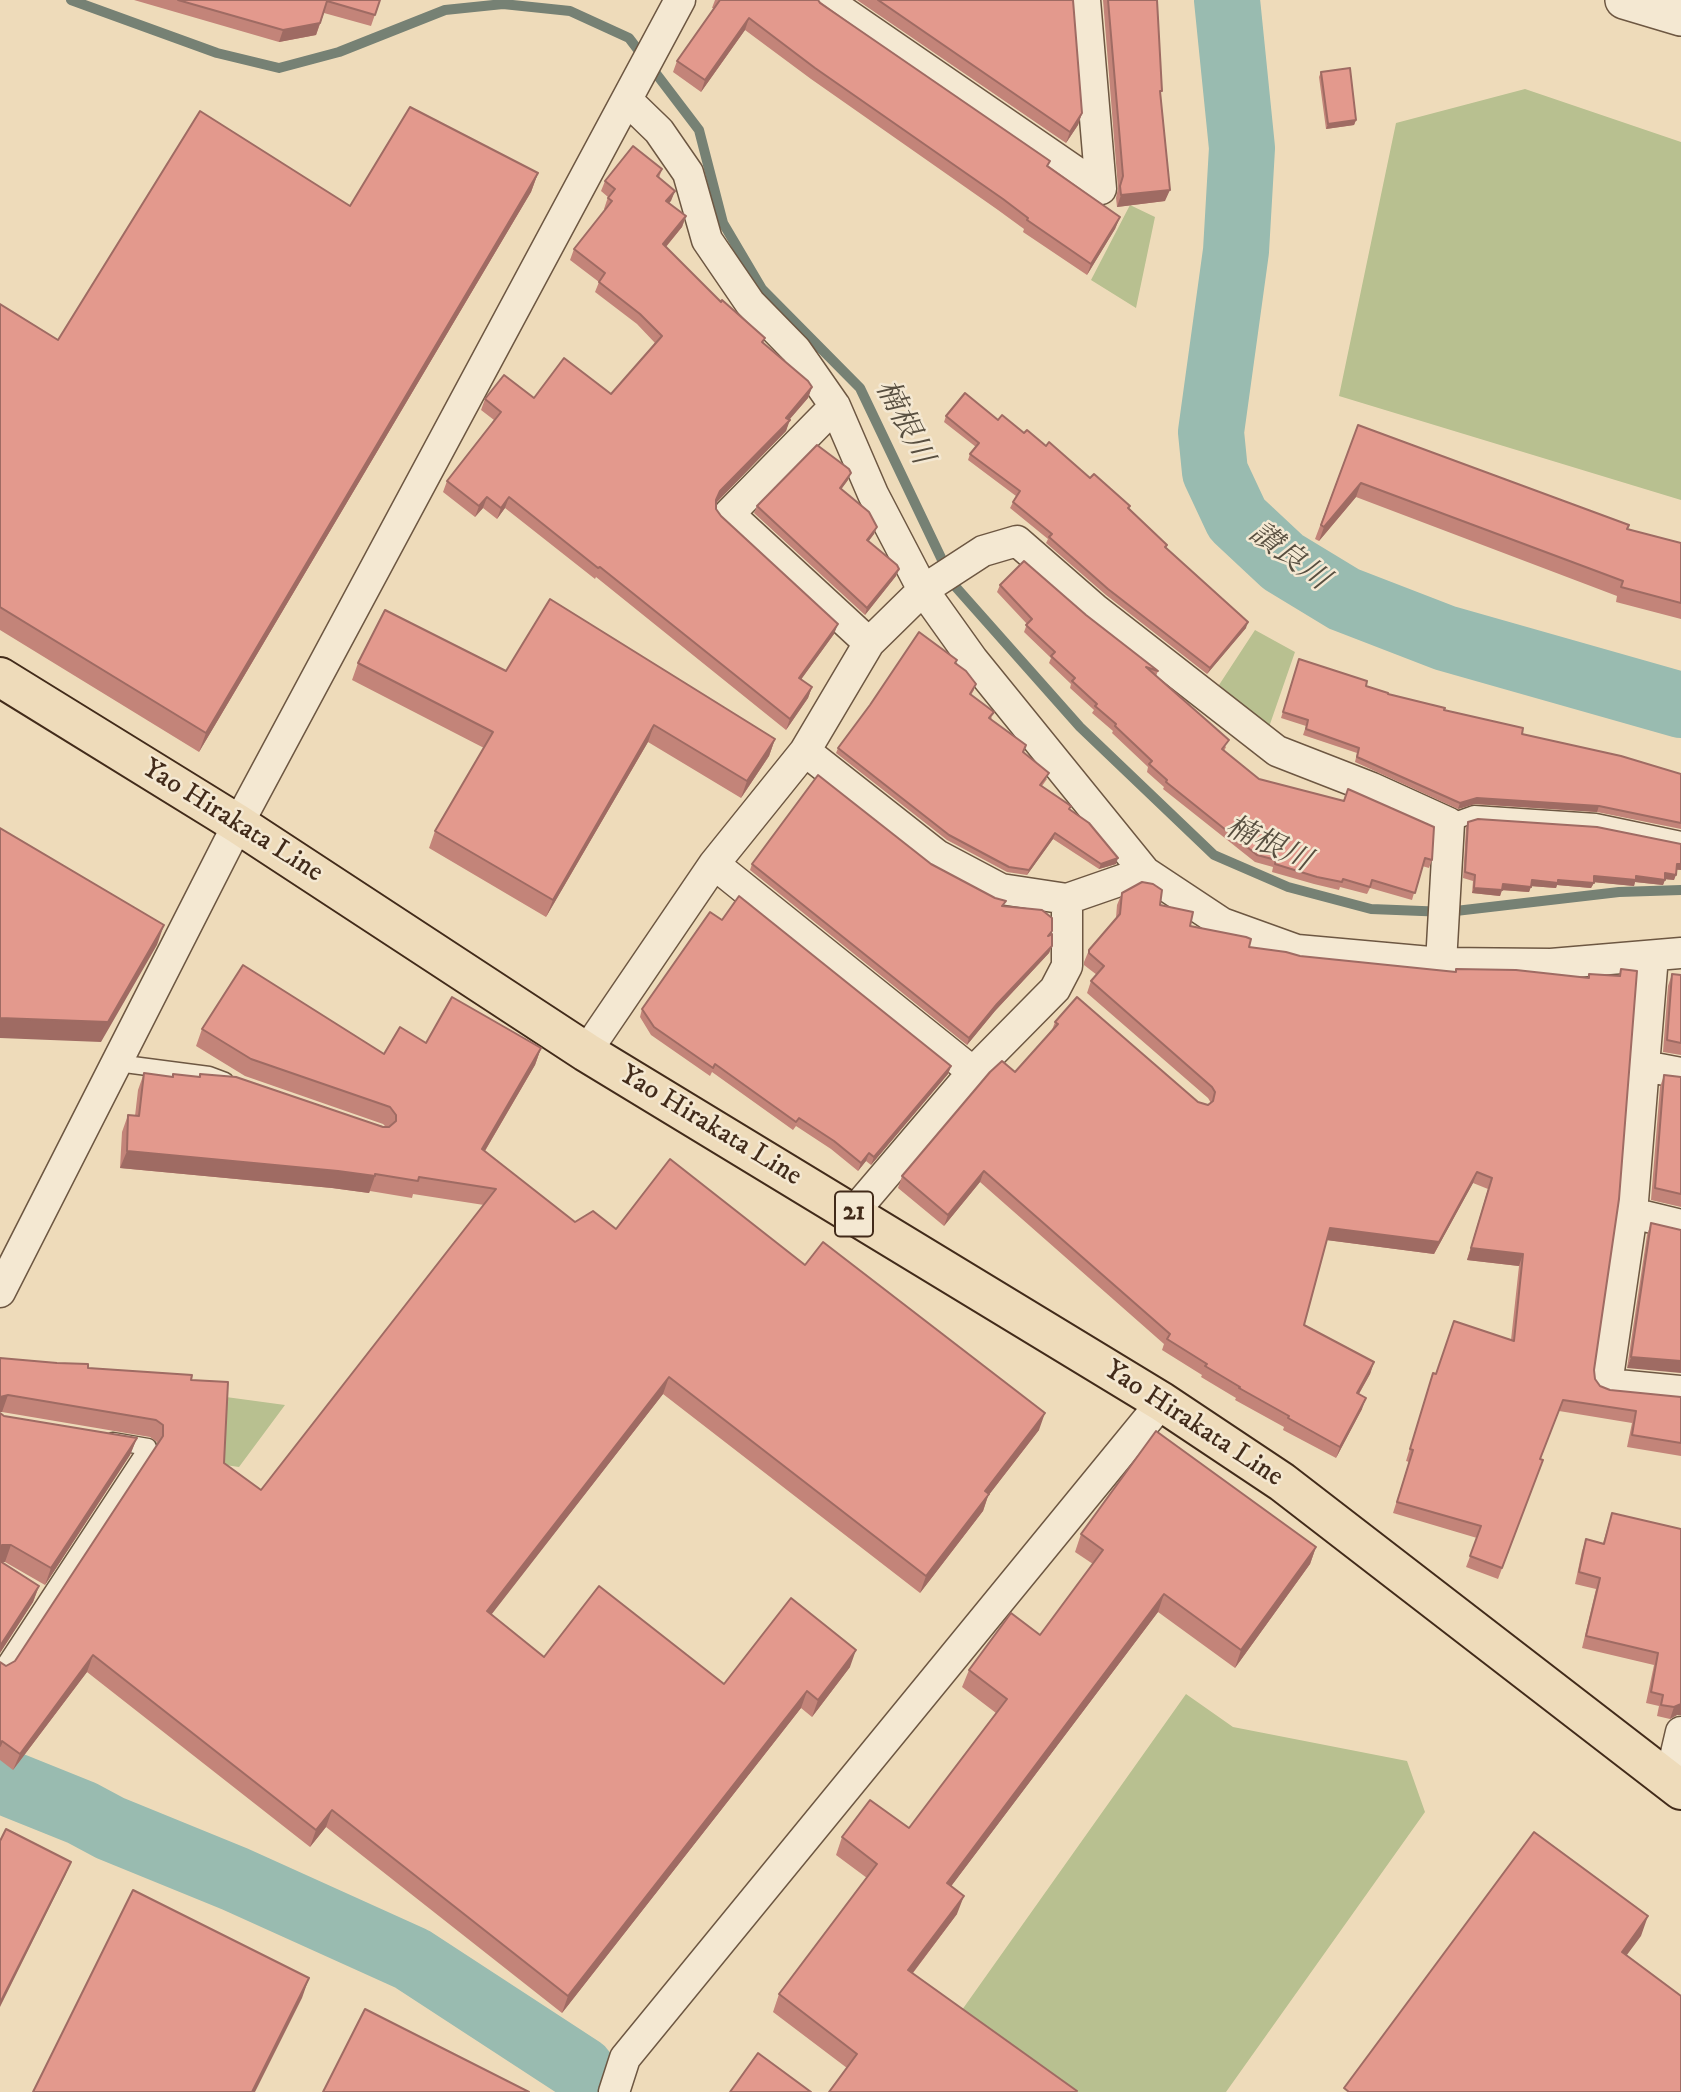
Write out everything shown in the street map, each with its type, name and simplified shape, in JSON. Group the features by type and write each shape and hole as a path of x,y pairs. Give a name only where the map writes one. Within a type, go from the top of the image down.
{"main road":[{"name":"Yao Hirakata Line","path":"0,677 238,824 586,1052 1162,1402 1282,1482 1674,1784"}],"street":[{"path":"0,1292 238,824 680,0"},
{"path":"827,0 1101,189 1083,1"},
{"path":"1624,0 1681,18"},
{"path":"632,92 688,173 707,240 750,303 796,350 835,406 873,494 972,660 1145,872 1222,923 1297,950 1442,949 1551,964 1667,954 1644,1066 1632,1213 1607,1384 1681,1391"},
{"path":"835,406 729,514 869,643"},
{"path":"586,1052 714,864 805,751 869,643 929,586 983,551 1017,541 1095,609 1277,751 1372,788 1449,823 1442,949"},
{"path":"805,751 937,855 1001,890 1067,899 1145,872"},
{"path":"714,864 973,1072"},
{"path":"852,1214 973,1072 1055,989 1064,986 1067,967 1067,899"},
{"path":"1644,1066 1681,1073"},
{"path":"1632,1213 1681,1224"},
{"path":"614,2092 625,2058 1162,1402"},
{"path":"1674,1784 1672,1766 1681,1732"}],"lane":[{"path":"1449,823 1474,814 1597,822 1681,841"},
{"path":"117,1063 209,1075 236,1084"},
{"path":"0,1672 42,1595 148,1447 94,1438"}],"green space":[{"path":"1525,89 1681,142 1681,500 1339,396 1396,123"},
{"path":"1130,205 1155,217 1136,308 1091,280"},
{"path":"1255,630 1295,652 1269,727 1219,685"},
{"path":"226,1397 285,1405 239,1467 218,1464"},
{"path":"1186,1694 1233,1727 1407,1761 1425,1812 1226,2092 1063,2092 957,2017"}],"building":[{"path":"178,0 380,0 375,15 327,1 320,23 283,30"},
{"path":"720,0 818,0 1050,161 1047,166 1120,217 1091,264 749,18 705,80 677,61"},
{"path":"878,0 1073,0 1082,113 1070,132"},
{"path":"1108,0 1157,0 1160,91 1170,190 1121,195 1123,176"},
{"path":"1350,68 1356,120 1328,124 1321,72"},
{"path":"410,107 538,173 206,733 0,607 0,304 58,340 200,111 350,206"},
{"path":"633,146 662,169 657,176 675,191 666,201 686,216 663,244 721,302 722,300 765,338 762,342 812,387 786,418 790,420 720,491 716,500 716,509 721,516 838,624 799,678 812,687 790,719 509,497 501,508 487,497 479,506 447,481 501,412 485,399 504,375 534,398 564,358 611,394 662,336 640,314 599,282 605,273 574,249 612,201 608,198 615,189 605,181"},
{"path":"965,393 998,420 1002,415 1024,433 1027,430 1046,446 1049,442 1090,478 1094,474 1130,506 1128,508 1167,545 1165,547 1248,622 1210,668 1108,589 1049,537 1052,534 1013,502 1020,491 970,454 979,443 946,416"},
{"path":"1358,425 1629,525 1627,529 1681,543 1681,603 1621,587 1623,581 1361,483 1324,527 1321,525"},
{"path":"817,445 849,469 851,473 840,488 869,512 877,527 867,540 899,569 867,608 757,506"},
{"path":"1024,561 1086,615 1158,671 1146,667 1229,740 1222,749 1259,779 1344,801 1348,789 1434,827 1432,860 1425,858 1415,893 1372,880 1370,887 1343,879 1342,882 1317,877 1275,864 1276,860 1257,855 1166,782 1167,780 1149,764 1152,761 1072,681 1075,678 1051,656 1055,652 1026,625 1032,619 1000,585"},
{"path":"550,599 775,739 747,781 654,725 553,900 435,831 493,732 358,663 385,610 506,671"},
{"path":"919,632 957,660 955,663 966,671 976,684 970,694 994,712 989,718 1026,745 1023,752 1049,773 1040,785 1071,806 1069,809 1089,823 1118,858 1101,864 1055,833 1029,870 1009,867 949,835 838,748"},
{"path":"1299,659 1367,681 1366,686 1388,694 1523,728 1522,734 1621,756 1681,774 1681,823 1599,806 1477,798 1460,803 1357,757 1359,748 1306,729 1308,720 1283,712"},
{"path":"818,775 931,864 995,898 1006,901 1002,906 1042,910 1052,918 1052,931 1048,936 1052,934 1052,946 969,1038 752,864"},
{"path":"1478,819 1597,827 1681,844 1681,864 1677,864 1676,875 1665,873 1665,880 1636,876 1636,880 1594,876 1594,883 1532,880 1531,887 1503,884 1502,890 1474,888 1475,875 1465,872 1468,822"},
{"path":"0,828 164,925 108,1022 0,1018"},
{"path":"1142,882 1153,884 1162,890 1160,905 1193,912 1190,926 1246,937 1251,939 1249,947 1300,956 1456,972 1456,969 1516,970 1589,978 1589,974 1620,976 1621,969 1637,971 1619,1199 1594,1370 1595,1379 1600,1386 1610,1390 1681,1397 1681,1443 1632,1435 1636,1411 1563,1400 1502,1568 1470,1556 1481,1526 1397,1502 1433,1373 1436,1374 1454,1321 1514,1341 1523,1254 1471,1248 1492,1178 1477,1172 1439,1242 1330,1228 1304,1325 1374,1362 1357,1393 1366,1398 1340,1447 1239,1388 1167,1339 1170,1334 984,1171 948,1215 902,1176 990,1072 1002,1061 1015,1072 1058,1024 1055,1022 1077,997 1198,1102 1208,1105 1213,1101 1215,1092 1212,1087 1091,981 1104,966 1089,950 1120,914 1122,893"},
{"path":"739,896 951,1066 874,1157 869,1153 861,1163 799,1118 796,1122 715,1064 713,1068 654,1027 642,1009 710,912 722,920"},
{"path":"243,965 384,1054 400,1027 426,1043 452,997 541,1048 482,1149 575,1222 593,1211 616,1229 670,1159 805,1265 823,1242 1045,1413 985,1491 989,1494 926,1576 669,1377 487,1611 544,1657 599,1586 724,1684 791,1598 856,1650 818,1700 807,1691 568,1996 332,1810 316,1830 93,1655 20,1754 2,1741 0,1746 0,1662 6,1666 15,1661 163,1436 163,1425 156,1420 8,1395 0,1397 0,1358 88,1364 88,1368 192,1375 191,1380 228,1382 224,1463 261,1490 496,1189 419,1177 418,1181 375,1174 127,1151 128,1115 139,1116 144,1073 173,1077 173,1074 200,1077 200,1074 236,1077 383,1127 389,1127 396,1121 396,1115 390,1107 251,1059 202,1029"},
{"path":"1672,974 1681,975 1681,1043 1667,1040"},
{"path":"1664,1075 1681,1077 1681,1194 1655,1188"},
{"path":"1651,1223 1681,1230 1681,1361 1631,1357"},
{"path":"0,1413 4,1416 137,1438 51,1568 11,1545 0,1547"},
{"path":"1156,1431 1316,1547 1241,1650 1164,1594 947,1883 964,1896 908,1970 1077,2091 829,2092 857,2054 779,1994 877,1864 842,1837 870,1800 909,1828 1007,1699 969,1670 1011,1613 1040,1635 1103,1550 1081,1534"},
{"path":"1612,1513 1681,1529 1681,1704 1674,1707 1661,1705 1663,1695 1651,1692 1658,1653 1586,1636 1600,1578 1579,1572 1586,1539 1604,1544"},
{"path":"0,1561 39,1586 0,1646"},
{"path":"6,1829 71,1862 0,2003 0,1841"},
{"path":"1534,1832 1648,1916 1622,1952 1681,1996 1681,2092 1349,2092 1344,2088"},
{"path":"133,1890 309,1978 252,2092 33,2092"},
{"path":"365,2009 529,2092 323,2092"},
{"path":"758,2053 811,2092 730,2092"}],"waterway":[{"name":"楠根川","path":"71,0 217,53 279,68 339,52 445,10 503,4 570,11 629,38 699,130 723,223 762,289 860,388 954,585 1080,727 1214,855 1288,887 1371,909 1447,912 1619,892 1681,890"},
{"name":"讃良川","path":"1227,0 1242,148 1236,251 1211,432 1215,472 1237,519 1283,562 1344,599 1445,638 1681,705"},
{"path":"0,1780 235,1879 412,1959 582,2070"}]}
